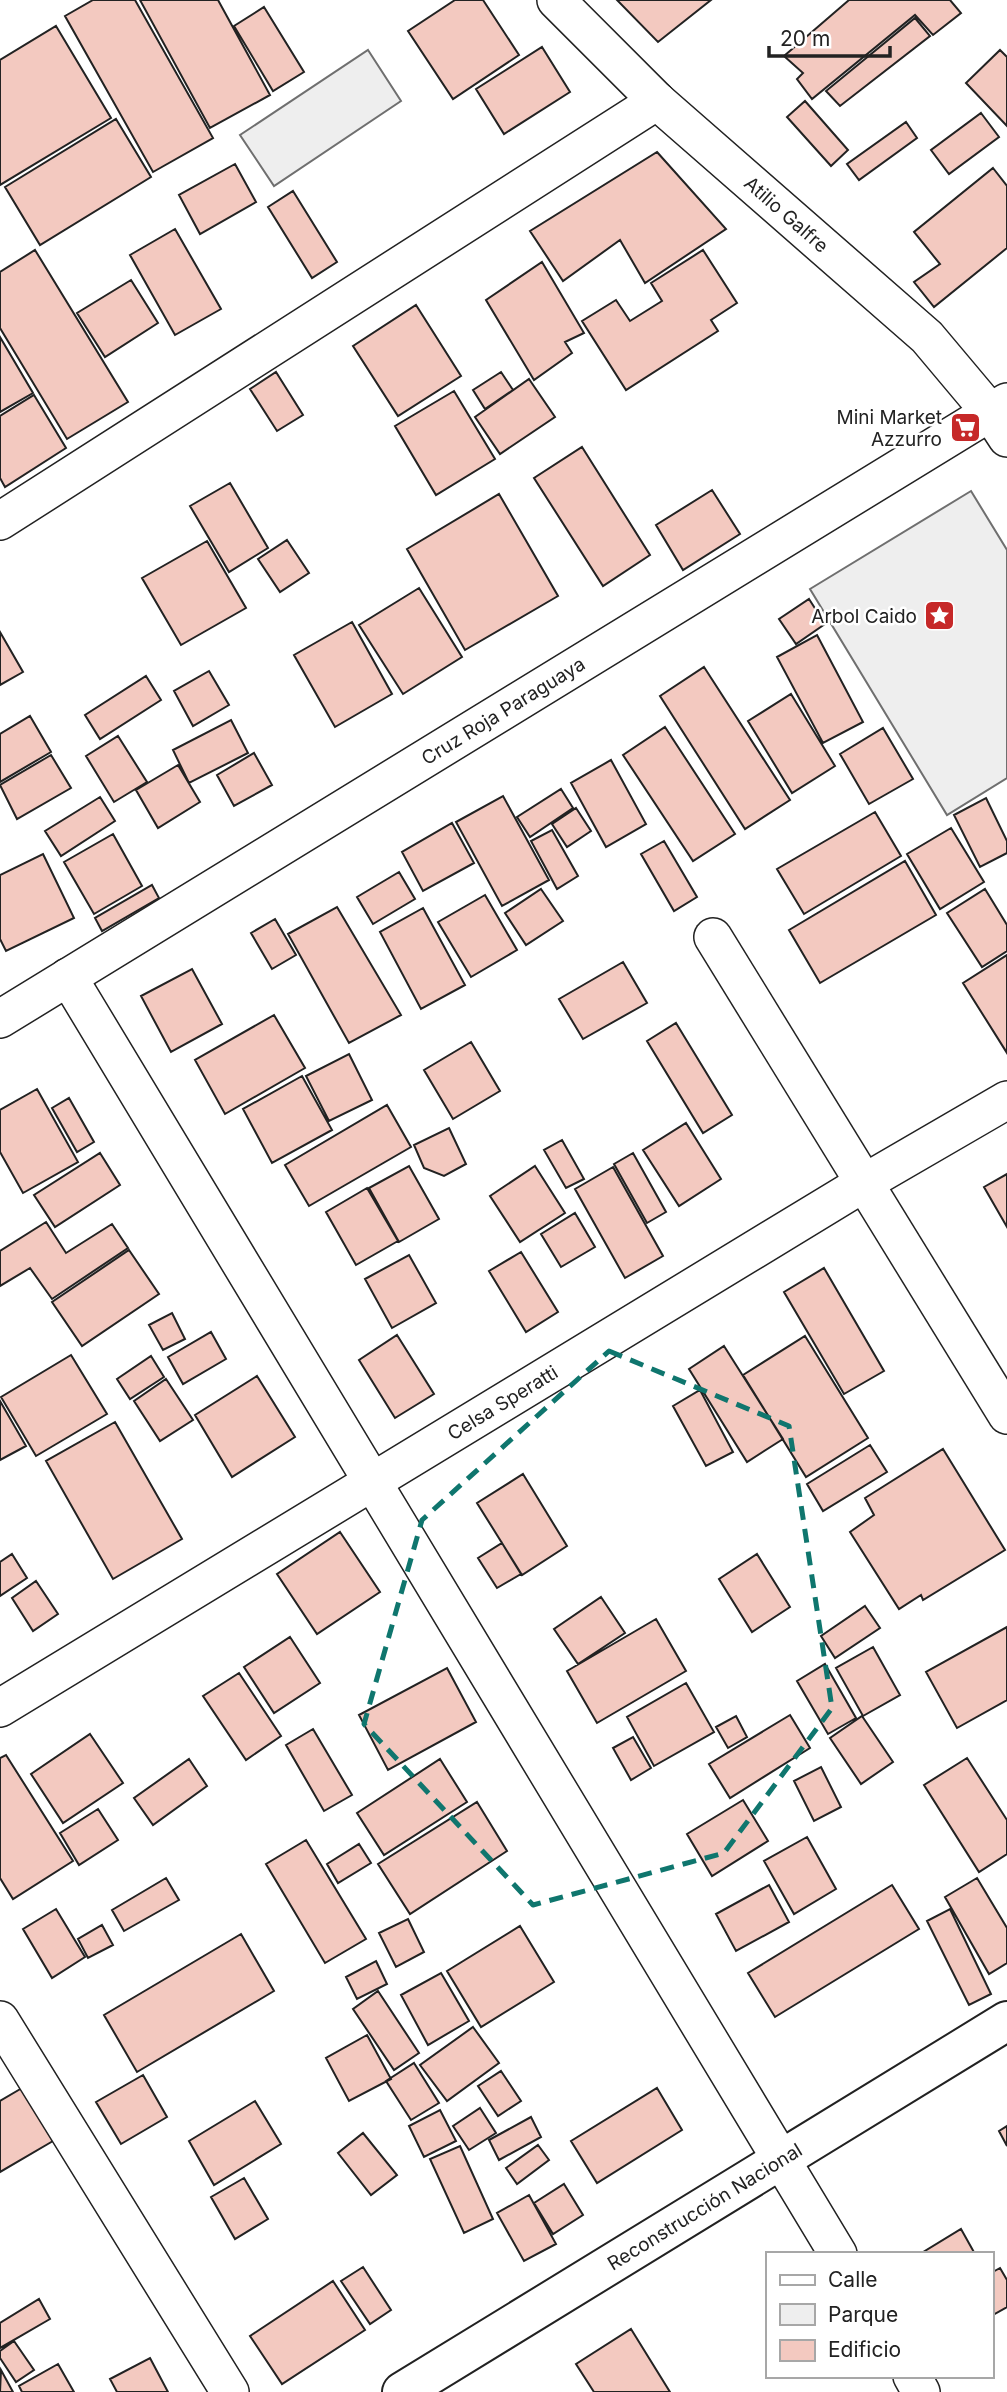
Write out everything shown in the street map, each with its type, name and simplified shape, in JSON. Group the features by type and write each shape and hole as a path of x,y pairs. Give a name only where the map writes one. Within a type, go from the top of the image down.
{"street":[{"name":"Atilio Galfre","path":"556,0 657,101 927,337 1001,417"},
{"path":"0,521 657,101"},
{"name":"Cruz Roja Paraguaya","path":"0,1019 1001,417"},
{"path":"713,937 1007,1415"},
{"path":"68,977 837,2252"},
{"name":"Celsa Speratti","path":"0,1708 864,1183 1007,1100"},
{"path":"0,2020 230,2392"},
{"name":"Reconstrucción Nacional","path":"402,2392 1007,2021"}],"highlighted area":[{"path":"609,1351 789,1426 832,1708 724,1853 533,1905 364,1724 422,1520"}],"green space":[{"path":"368,50 401,101 274,186 240,135"},
{"path":"971,491 1007,550 1007,778 947,815 810,589"}],"building":[{"path":"93,0 135,0 213,138 153,172 65,16"},
{"path":"140,0 218,0 270,95 210,128"},
{"path":"455,0 483,0 519,55 453,99 408,31"},
{"path":"617,0 711,0 658,42"},
{"path":"849,0 950,0 961,13 933,35 915,15 812,99 797,79 803,73 784,56"},
{"path":"264,7 304,72 273,91 234,26"},
{"path":"915,18 930,36 840,106 826,91"},
{"path":"56,26 111,118 0,185 0,60"},
{"path":"542,47 570,92 504,134 476,89"},
{"path":"1000,50 1007,57 1007,126 966,83"},
{"path":"805,101 848,150 831,166 787,117"},
{"path":"981,113 999,137 949,174 931,150"},
{"path":"116,119 151,177 40,245 5,187"},
{"path":"906,122 917,138 859,180 847,164"},
{"path":"657,152 726,229 645,283 620,240 563,281 530,231"},
{"path":"235,164 256,202 200,234 179,195"},
{"path":"993,168 1007,186 1007,248 934,307 914,282 940,264 914,232"},
{"path":"293,191 337,262 312,278 268,207"},
{"path":"175,229 221,309 175,335 130,255"},
{"path":"35,250 128,402 67,439 0,328 0,272"},
{"path":"703,250 737,303 711,320 718,331 626,390 582,321 616,300 630,321 662,301 651,283"},
{"path":"542,262 584,333 565,342 572,353 534,380 486,300"},
{"path":"131,280 158,323 105,357 77,313"},
{"path":"416,305 461,376 398,416 353,346"},
{"path":"0,337 33,393 0,412"},
{"path":"276,372 303,415 277,431 250,389"},
{"path":"501,372 513,390 485,409 473,390"},
{"path":"529,379 555,417 500,454 475,417"},
{"path":"454,391 495,459 436,495 395,426"},
{"path":"34,395 66,448 5,487 0,478 0,416"},
{"path":"582,447 650,555 603,586 534,478"},
{"path":"230,483 268,548 229,572 190,506"},
{"path":"712,490 740,534 683,570 656,525"},
{"path":"499,494 558,596 465,650 407,549"},
{"path":"287,540 309,573 280,592 258,559"},
{"path":"207,541 246,608 181,645 142,578"},
{"path":"419,588 462,657 403,694 359,625"},
{"path":"809,599 825,624 796,644 779,619"},
{"path":"352,622 392,694 335,727 294,655"},
{"path":"0,632 23,672 0,685"},
{"path":"817,635 863,722 823,743 777,657"},
{"path":"704,667 790,800 745,829 660,696"},
{"path":"209,671 229,705 193,726 174,691"},
{"path":"146,676 161,700 100,739 85,715"},
{"path":"791,694 835,766 792,793 748,721"},
{"path":"30,716 51,752 0,782 0,734"},
{"path":"231,720 248,753 189,783 173,750"},
{"path":"665,727 735,834 693,861 623,755"},
{"path":"883,728 913,779 869,804 840,754"},
{"path":"118,736 147,782 114,802 86,756"},
{"path":"254,753 272,785 234,806 217,775"},
{"path":"51,755 71,788 17,819 0,785"},
{"path":"611,760 646,824 606,847 571,783"},
{"path":"178,765 200,802 158,828 136,790"},
{"path":"561,789 573,808 530,837 517,817"},
{"path":"503,796 549,880 502,906 456,822"},
{"path":"100,797 115,821 61,856 45,831"},
{"path":"986,798 1007,841 1007,853 980,867 954,815"},
{"path":"576,808 591,831 567,847 552,824"},
{"path":"875,812 901,856 804,914 777,869"},
{"path":"452,823 474,863 423,891 402,852"},
{"path":"951,828 984,882 940,909 907,854"},
{"path":"552,830 578,876 557,889 531,841"},
{"path":"113,834 142,886 94,914 64,862"},
{"path":"664,841 697,897 674,911 641,854"},
{"path":"43,854 74,918 6,951 0,939 0,875"},
{"path":"905,861 936,915 820,983 789,930"},
{"path":"399,872 415,899 373,924 357,897"},
{"path":"152,885 159,898 102,931 95,918"},
{"path":"541,889 563,921 526,945 505,913"},
{"path":"985,889 1007,925 1007,951 982,967 947,913"},
{"path":"485,895 517,950 471,977 438,922"},
{"path":"337,907 401,1015 349,1043 288,934"},
{"path":"423,908 465,985 421,1009 380,932"},
{"path":"275,919 296,955 272,969 251,933"},
{"path":"1007,955 1007,1053 963,983"},
{"path":"623,962 647,1003 583,1039 559,999"},
{"path":"192,969 222,1024 171,1052 141,996"},
{"path":"274,1015 305,1068 225,1114 195,1060"},
{"path":"676,1023 732,1115 703,1133 647,1041"},
{"path":"471,1042 500,1091 453,1119 424,1070"},
{"path":"349,1054 372,1100 329,1121 306,1076"},
{"path":"302,1076 332,1130 272,1163 243,1109"},
{"path":"37,1089 78,1162 23,1193 0,1152 0,1110"},
{"path":"69,1098 94,1142 77,1152 52,1108"},
{"path":"387,1105 411,1147 309,1206 285,1165"},
{"path":"686,1123 721,1179 679,1206 643,1150"},
{"path":"449,1128 466,1164 444,1176 424,1168 414,1145"},
{"path":"562,1140 584,1179 566,1188 544,1150"},
{"path":"100,1153 120,1185 55,1227 34,1195"},
{"path":"633,1153 666,1212 647,1223 614,1164"},
{"path":"409,1166 439,1219 399,1242 369,1188"},
{"path":"535,1166 565,1213 520,1242 490,1196"},
{"path":"613,1167 663,1256 625,1278 575,1189"},
{"path":"1007,1174 1007,1227 984,1187"},
{"path":"367,1188 398,1241 356,1265 326,1212"},
{"path":"575,1213 595,1247 561,1267 541,1234"},
{"path":"46,1222 66,1253 112,1224 128,1248 52,1299 30,1268 0,1286 0,1251"},
{"path":"129,1250 159,1294 82,1346 52,1302"},
{"path":"521,1252 558,1312 526,1332 489,1271"},
{"path":"409,1255 436,1303 392,1328 365,1279"},
{"path":"824,1268 884,1371 844,1394 784,1292"},
{"path":"172,1313 185,1339 163,1350 149,1325"},
{"path":"211,1332 226,1359 183,1384 168,1357"},
{"path":"397,1335 434,1394 395,1418 359,1360"},
{"path":"805,1336 868,1438 806,1477 743,1375"},
{"path":"724,1346 783,1439 747,1462 689,1369"},
{"path":"71,1355 107,1414 36,1456 1,1397"},
{"path":"151,1356 164,1377 130,1399 117,1379"},
{"path":"257,1376 295,1437 232,1477 195,1415"},
{"path":"166,1379 193,1420 160,1441 134,1401"},
{"path":"700,1390 733,1452 706,1466 673,1406"},
{"path":"0,1401 26,1446 0,1460"},
{"path":"115,1422 182,1539 113,1579 46,1461"},
{"path":"870,1445 887,1472 823,1511 807,1484"},
{"path":"943,1449 1005,1550 923,1600 921,1595 899,1609 850,1532 874,1515 865,1498"},
{"path":"523,1474 567,1546 522,1575 477,1503"},
{"path":"340,1532 380,1592 317,1634 277,1574"},
{"path":"502,1543 521,1574 497,1588 478,1558"},
{"path":"12,1554 27,1578 0,1596 0,1562"},
{"path":"757,1554 790,1607 752,1632 719,1579"},
{"path":"36,1581 58,1614 33,1631 12,1598"},
{"path":"601,1597 625,1633 578,1664 554,1629"},
{"path":"865,1606 880,1628 835,1658 821,1636"},
{"path":"656,1619 686,1671 597,1723 567,1671"},
{"path":"1007,1627 1007,1700 957,1728 926,1672"},
{"path":"290,1637 320,1683 274,1713 244,1667"},
{"path":"873,1647 900,1695 863,1716 836,1668"},
{"path":"825,1664 856,1718 828,1734 797,1681"},
{"path":"447,1668 476,1722 388,1770 359,1715"},
{"path":"239,1673 281,1736 246,1760 203,1696"},
{"path":"686,1683 714,1732 654,1766 627,1717"},
{"path":"790,1715 810,1748 730,1798 709,1764"},
{"path":"736,1716 747,1737 728,1748 716,1727"},
{"path":"862,1716 893,1762 861,1784 830,1738"},
{"path":"313,1729 352,1795 324,1811 286,1745"},
{"path":"90,1734 123,1783 63,1823 31,1774"},
{"path":"633,1737 651,1768 631,1780 613,1748"},
{"path":"6,1755 73,1861 13,1899 0,1878 0,1758"},
{"path":"967,1758 1007,1820 1007,1854 979,1872 924,1785"},
{"path":"189,1759 207,1786 153,1825 134,1798"},
{"path":"440,1759 467,1802 384,1855 357,1813"},
{"path":"821,1767 841,1807 814,1821 794,1781"},
{"path":"743,1800 768,1841 712,1876 687,1834"},
{"path":"477,1802 507,1851 410,1914 378,1864"},
{"path":"98,1809 118,1840 79,1865 60,1833"},
{"path":"807,1837 836,1889 794,1914 764,1861"},
{"path":"306,1840 366,1939 325,1963 266,1864"},
{"path":"359,1844 371,1863 338,1883 327,1864"},
{"path":"166,1878 179,1900 124,1931 112,1910"},
{"path":"977,1878 1007,1928 1007,1963 989,1974 945,1897"},
{"path":"769,1885 789,1922 736,1951 716,1914"},
{"path":"892,1885 919,1929 775,2017 748,1973"},
{"path":"56,1909 85,1957 52,1978 23,1929"},
{"path":"950,1909 991,1994 969,2005 927,1921"},
{"path":"408,1919 424,1952 396,1967 379,1933"},
{"path":"102,1925 113,1945 88,1958 78,1939"},
{"path":"520,1926 554,1982 481,2027 447,1971"},
{"path":"241,1934 274,1991 137,2072 104,2015"},
{"path":"376,1961 387,1984 357,1999 346,1977"},
{"path":"441,1973 469,2021 428,2045 401,1995"},
{"path":"378,1991 419,2053 394,2070 353,2009"},
{"path":"473,2027 499,2063 447,2101 420,2065"},
{"path":"367,2035 391,2079 349,2101 326,2058"},
{"path":"414,2063 439,2103 411,2120 386,2081"},
{"path":"501,2071 521,2101 498,2116 478,2086"},
{"path":"143,2075 167,2117 121,2144 96,2102"},
{"path":"22,2088 53,2141 0,2172 0,2101"},
{"path":"657,2088 682,2130 597,2183 571,2141"},
{"path":"255,2101 281,2144 214,2185 189,2141"},
{"path":"480,2108 496,2133 469,2150 453,2126"},
{"path":"440,2110 456,2141 424,2157 409,2126"},
{"path":"531,2117 541,2137 499,2160 489,2140"},
{"path":"1007,2126 1007,2146 999,2131"},
{"path":"363,2133 397,2175 371,2195 338,2153"},
{"path":"538,2145 549,2160 517,2184 506,2168"},
{"path":"460,2146 493,2219 464,2233 430,2159"},
{"path":"244,2178 268,2219 235,2239 211,2197"},
{"path":"564,2184 583,2215 553,2234 534,2203"},
{"path":"529,2195 556,2244 524,2261 497,2213"},
{"path":"961,2229 974,2252 923,2252"},
{"path":"363,2267 391,2310 370,2324 341,2281"},
{"path":"1000,2268 1007,2280 1007,2307 993,2315 993,2272"},
{"path":"333,2281 365,2330 282,2384 250,2336"},
{"path":"39,2299 50,2319 0,2348 0,2323"},
{"path":"631,2329 670,2392 594,2392 576,2364"},
{"path":"14,2341 34,2370 16,2382 0,2358 0,2351"},
{"path":"150,2358 168,2392 117,2392 110,2379"},
{"path":"58,2364 74,2392 22,2392 19,2386"},
{"path":"1,2370 13,2392 0,2392"}],"place":[{"name":"Mini Market Azzurro","path":"965,428"},
{"name":"Arbol Caido","path":"940,616"}]}
